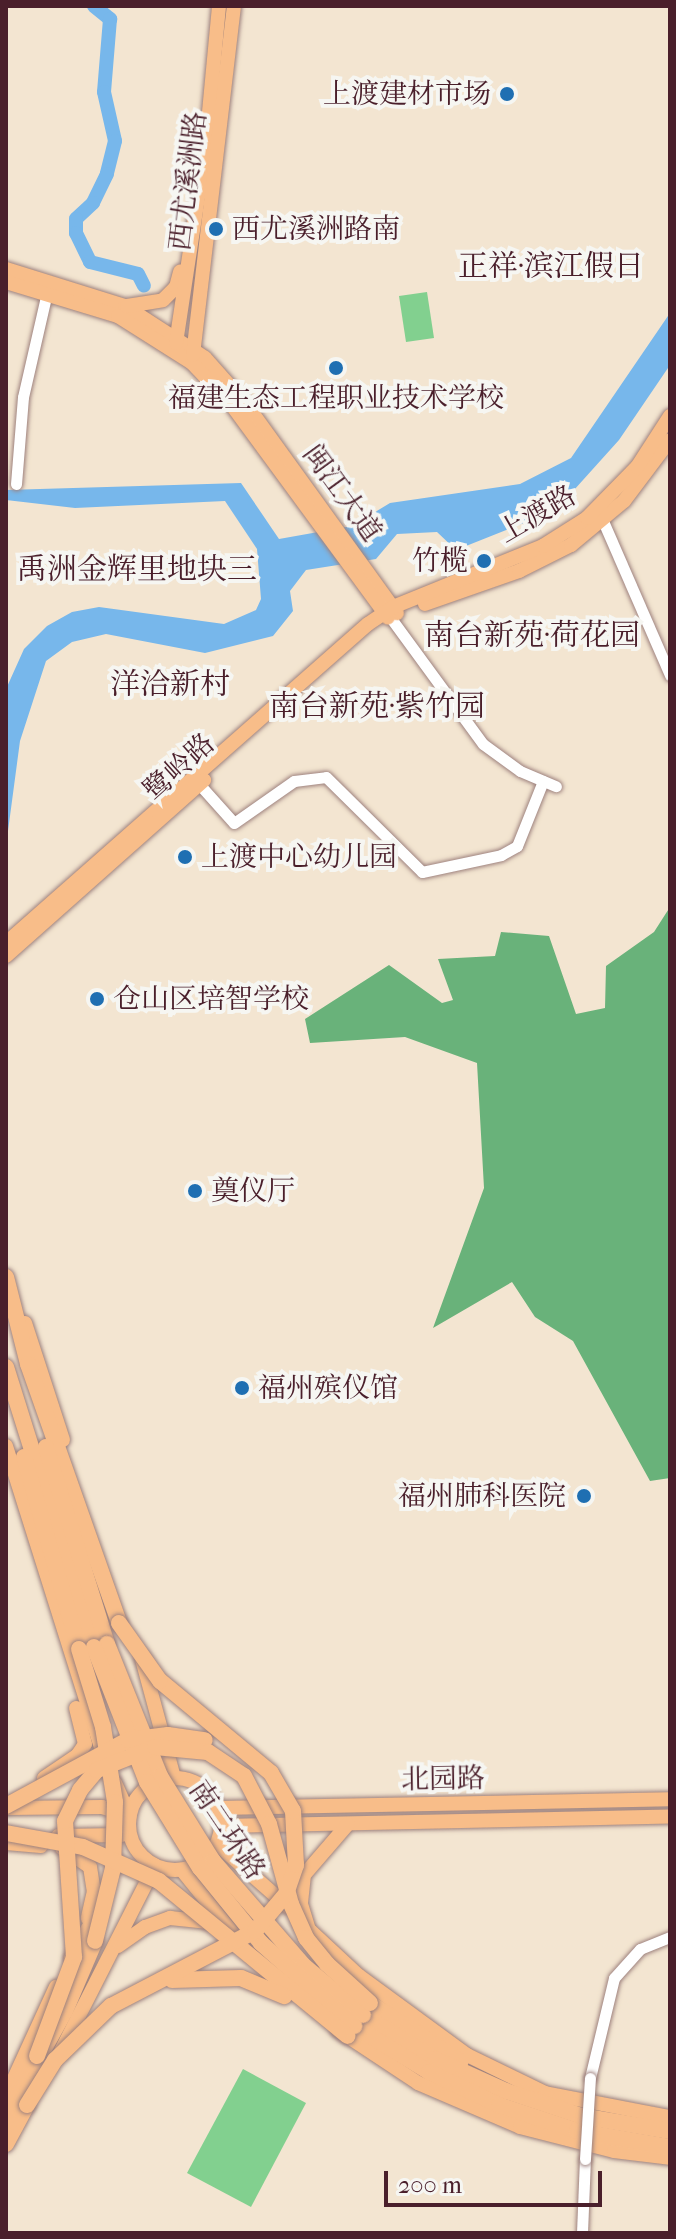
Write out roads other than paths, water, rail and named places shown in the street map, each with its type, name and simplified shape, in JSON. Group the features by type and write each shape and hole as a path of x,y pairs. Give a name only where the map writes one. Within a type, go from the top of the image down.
{"highway":[{"path":"6,1277 28,1364 119,1623 160,1681 271,1773 293,1811 296,1865 286,1894 255,1931 111,2006 16,2100 6,2144"},
{"path":"6,1318 28,1364"},
{"name":"南二环路","path":"6,1318 93,1646"},
{"name":"南二环路","path":"6,1367 93,1646 160,1776 213,1861 303,1965 358,2020 503,2098 577,2131 670,2147"},
{"path":"6,1378 35,1504 93,1646 113,1784 113,1868 84,1968 6,2117"},
{"path":"6,1807 128,1740 197,1738 232,1753 261,1782 277,1820 284,1876"},
{"path":"37,2056 74,1957 65,1821 80,1790 106,1763 134,1751 175,1746 221,1758 252,1787 306,1938 327,1964 358,2020 444,2090 503,2098"},
{"path":"6,1838 83,1847 159,1881 317,2015"},
{"path":"16,2100 114,2016 167,1981 191,1975 241,1978 317,2015 358,2020"},
{"name":"南二环路","path":"503,2098 581,2116 670,2131"}],"main road":[{"name":"西尤溪洲路","path":"176,342 196,213 219,6"},
{"name":"西尤溪洲路","path":"193,356 234,6"},
{"path":"125,306 153,305 172,292 196,213"},
{"name":"闽江大道","path":"6,269 125,306 193,356 390,614"},
{"name":"闽江大道","path":"6,282 118,316 176,342"},
{"name":"上渡路","path":"390,614 527,553 573,528 625,481 670,416"},
{"name":"上渡路","path":"390,614 539,563 603,521 636,488 670,440"},
{"name":"鹭岭路","path":"7,945 199,784 390,614"},
{"name":"鹭岭路","path":"7,945 390,614"},
{"path":"6,1266 151,1687 174,1778"},
{"path":"6,1446 89,1717 130,1816 131,1835 139,1852 155,1866 182,1870 203,1862 217,1844 222,1826 218,1808 207,1791 174,1778 146,1788 130,1816"},
{"path":"6,1798 68,1763 85,1744 56,1644 47,1587"},
{"name":"北园路","path":"218,1808 670,1799"},
{"path":"6,1807 102,1807 130,1816"},
{"name":"北园路","path":"222,1826 670,1817"},
{"path":"309,1930 301,1903 304,1875 348,1824"},
{"path":"6,1838 131,1835"},
{"path":"6,1838 65,1849 90,1867 94,1883 90,1913 16,2100"},
{"path":"217,1844 359,1976 467,2055 545,2093 670,2117"},
{"path":"67,1965 118,1875 139,1852"},
{"path":"6,2153 155,1866"},
{"path":"182,1870 226,1928 354,2044 418,2083 520,2127 614,2151 670,2158"},
{"path":"115,1948 145,1927 170,1918 190,1917 226,1928"}],"street":[{"path":"16,484 23,397 47,292"},
{"path":"603,521 670,675"},
{"path":"390,614 474,734 509,765 556,786"},
{"path":"657,645 670,640"},
{"path":"199,784 234,823 294,781 326,777 422,872 501,855 517,846 543,781"},
{"path":"582,2233 590,2078 614,1978 640,1949 670,1937"}],"water":[{"path":"670,313 670,365 619,440 574,490 526,522 456,550 437,532 397,534 376,559 306,570 290,591 293,611 273,636 205,653 106,634 72,642 46,661 20,741 6,846 6,689 24,649 47,626 72,612 99,607 224,624 256,610 261,599 257,549 225,501 75,508 6,500 6,490 241,483 279,539 352,526 390,503 520,484 571,458"}],"waterway":[{"path":"94,6 110,19 104,92 115,141 107,174 93,203 76,219 76,233 90,262 138,274 144,286"}],"place":[{"name":"上渡建材市场","path":"507,94"},
{"name":"西尤溪洲路南","path":"216,229"},
{"name":"福建生态工程职业技术学校","path":"336,368"},
{"name":"竹榄","path":"484,561"},
{"name":"上渡中心幼儿园","path":"185,857"},
{"name":"仓山区培智学校","path":"97,999"},
{"name":"奠仪厅","path":"195,1191"},
{"name":"福州殡仪馆","path":"242,1388"},
{"name":"福州肺科医院","path":"584,1496"}],"district":[{"name":"正祥·滨江假日","path":"551,267"},
{"name":"禹洲金辉里地块三","path":"137,570"},
{"name":"南台新苑·荷花园","path":"532,636"},
{"name":"洋洽新村","path":"170,685"},
{"name":"南台新苑·紫竹园","path":"377,707"}]}
